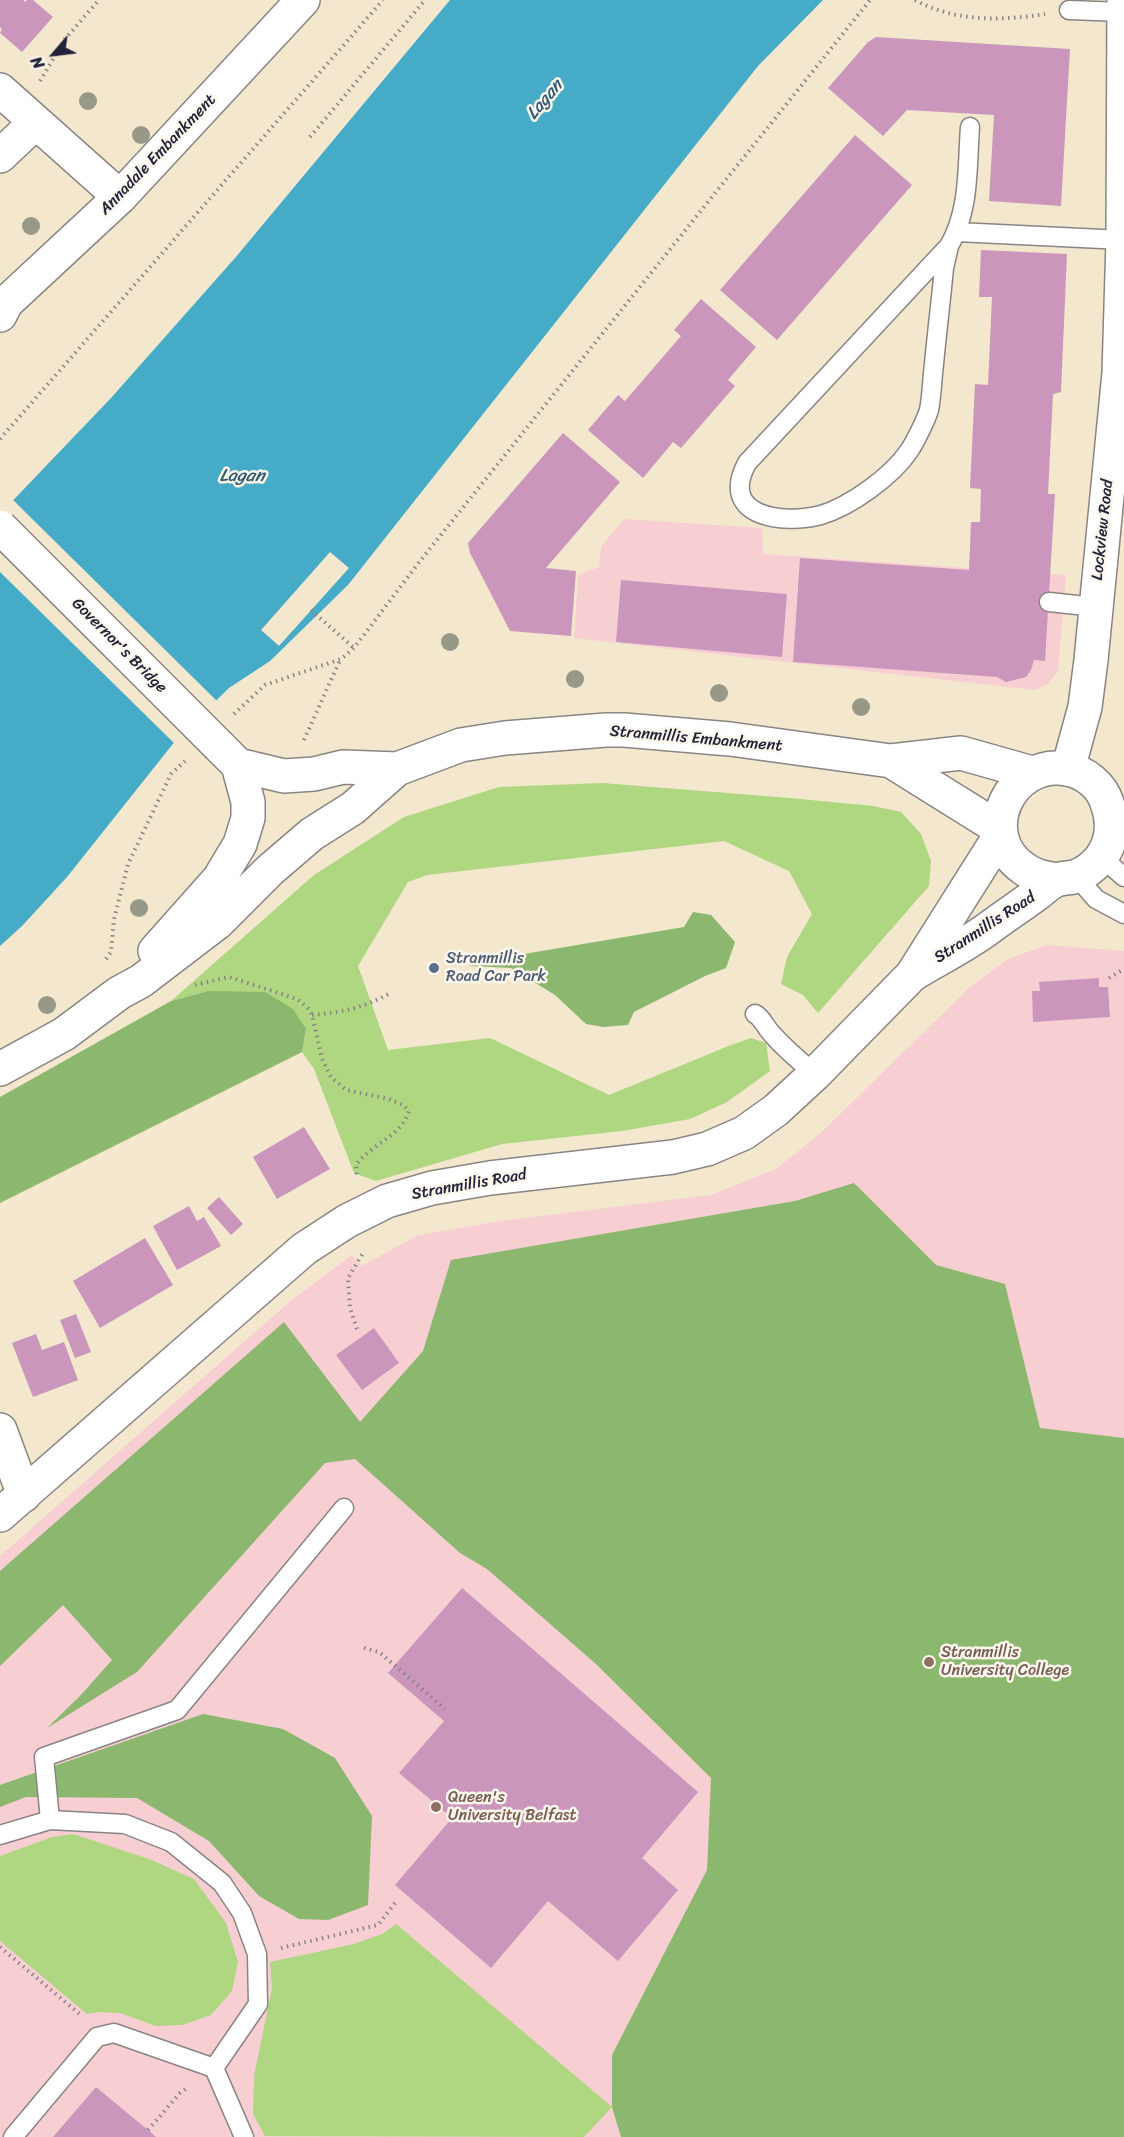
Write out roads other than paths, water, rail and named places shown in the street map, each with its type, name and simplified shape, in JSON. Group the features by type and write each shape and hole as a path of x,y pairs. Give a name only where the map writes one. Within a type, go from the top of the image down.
{"street":[{"name":"Annadale Embankment","path":"2,307 120,197 303,0"},
{"name":"Lockview Road","path":"1068,769 1085,708 1122,373 1124,0"},
{"path":"0,156 20,107 120,197"},
{"name":"Governor's Bridge","path":"0,527 229,743"},
{"name":"Stranmillis Embankment","path":"0,1069 64,1034 119,993 141,981 217,923 270,870 312,834 353,808 397,769 461,745 505,738 606,730 730,739 891,761 961,753 1032,773"},
{"name":"Stranmillis Embankment","path":"229,743 261,772 284,776 314,774 343,766 397,769"},
{"name":"Stranmillis Embankment","path":"119,993 133,974 219,879 240,844 248,818 248,802 229,743"},
{"name":"Stranmillis Embankment","path":"891,761 1000,832"},
{"path":"1050,768 1068,769 1084,775 1115,801 1112,815 1114,855 1090,869 1066,878 1039,877 1022,868 1009,854 1000,832 1003,806 1009,793 1032,773 1050,768"},
{"name":"Stranmillis Road","path":"12,1505 304,1249 363,1213 387,1201 432,1188 490,1178 673,1157 707,1149 744,1133 776,1110 816,1074 912,975 1000,832"},
{"name":"Stranmillis Road","path":"912,975 1066,878"},
{"path":"0,1430 12,1505"}],"lane":[{"path":"1069,10 1124,12"},
{"path":"970,127 964,208 953,239 944,268 928,411 909,451 886,475 857,498 822,514 794,519 767,518 748,507 739,489 740,476 747,463 953,239 1123,240"},
{"path":"1049,602 1096,607"},
{"path":"1066,878 1096,899 1124,914"},
{"path":"754,1014 758,1015 770,1033 786,1050 816,1074"},
{"path":"50,1820 44,1757 177,1710 344,1508"},
{"path":"0,1835 50,1820 125,1824 171,1842 222,1883 242,1913 257,1954 258,2004 214,2068"},
{"path":"13,2137 97,2037 114,2033 214,2068 244,2137"}],"water":[{"name":"Lagan","path":"450,0 823,0 758,66 348,585 270,661 229,688 176,740 67,877 22,926 0,946 0,514 111,398 235,258"}],"place":[{"name":"Stranmillis Road Car Park","path":"434,968"},
{"name":"Stranmillis University College","path":"929,1662"},
{"name":"Queen's University Belfast","path":"436,1807"}]}
